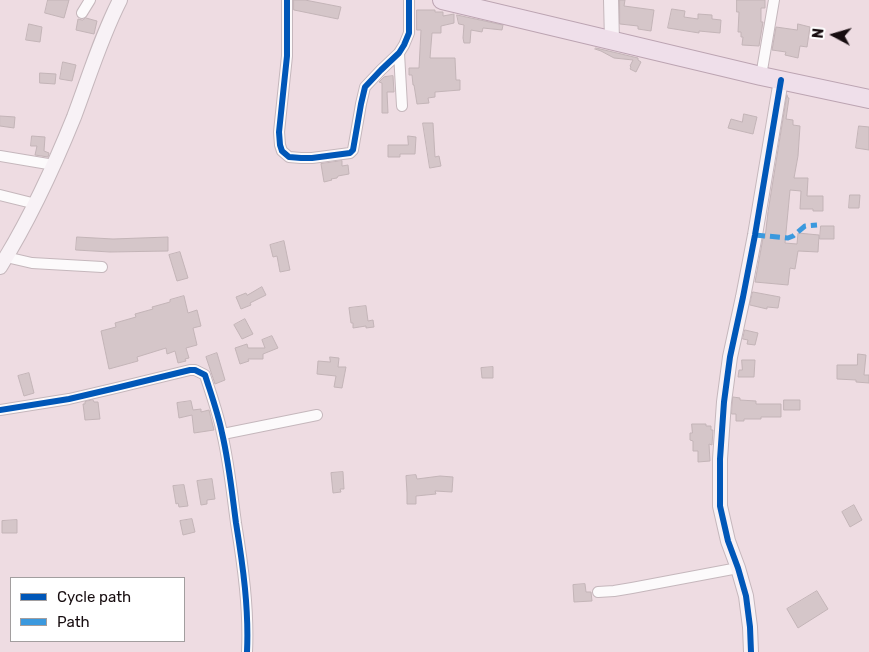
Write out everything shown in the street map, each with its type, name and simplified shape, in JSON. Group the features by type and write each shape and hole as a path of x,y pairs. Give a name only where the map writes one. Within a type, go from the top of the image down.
{"highway":[{"path":"442,0 761,76 869,99"}],"street":[{"path":"82,13 90,0"},
{"path":"102,267 3,262 36,204 54,165 94,60 120,0"},
{"path":"286,0 287,56 279,132 280,145 282,151 289,157 312,158 350,153 353,150 362,95 381,70 399,53 409,33 409,0"},
{"path":"611,0 612,41"},
{"path":"761,76 774,0"},
{"path":"399,53 402,106"},
{"path":"751,652 746,596 728,541 720,506 720,459 724,402 730,357 755,235 781,80"},
{"path":"0,156 54,165"},
{"path":"0,195 36,204"},
{"path":"0,410 68,399 190,370 195,370 205,375 223,434 243,565 248,634 247,652"},
{"path":"223,434 317,416"},
{"path":"598,592 623,590 738,568"}],"building":[{"path":"48,0 69,0 64,18 45,13"},
{"path":"294,0 305,0 341,7 338,19 294,10"},
{"path":"620,0 625,0 624,6 654,10 651,31 638,29 638,26 620,24"},
{"path":"737,0 765,0 765,8 761,8 761,22 763,22 759,46 742,45 743,37 741,37 741,32 738,32 739,12 737,12"},
{"path":"672,9 685,11 684,17 698,19 698,14 712,15 712,19 721,20 720,33 699,31 699,33 668,28"},
{"path":"417,10 435,10 435,12 443,12 443,16 454,14 454,23 441,26 441,33 432,33 430,58 455,58 456,80 460,80 460,90 435,92 435,97 428,98 429,103 417,104 412,75 409,75 409,68 419,68 421,30 417,30"},
{"path":"457,15 503,25 502,30 483,28 482,32 471,30 470,43 464,43 464,25 459,24"},
{"path":"86,18 97,21 94,34 76,30 78,19"},
{"path":"29,24 42,27 40,42 26,40"},
{"path":"798,24 810,27 807,47 800,46 798,58 785,55 786,52 772,50 776,27 797,30"},
{"path":"596,48 638,58 641,62 636,72 630,69 633,60 614,58"},
{"path":"63,62 76,65 72,81 60,79"},
{"path":"40,73 56,74 55,84 40,83"},
{"path":"393,76 394,92 387,92 388,113 382,113 382,83 379,82 384,77"},
{"path":"787,95 789,98 786,119 793,120 793,125 800,126 794,178 808,178 807,196 823,196 823,211 800,209 801,191 790,190 785,243 797,244 798,233 819,235 818,252 798,251 795,269 790,268 788,285 755,282 763,238 765,238"},
{"path":"744,114 757,117 753,134 728,128 731,119 742,122"},
{"path":"0,116 15,117 14,128 0,126"},
{"path":"423,123 433,123 435,157 439,156 441,166 430,168"},
{"path":"859,126 869,127 869,150 856,148"},
{"path":"32,136 45,137 44,151 49,153 48,157 35,155 37,146 31,146"},
{"path":"408,136 416,137 415,154 400,154 400,157 388,157 388,145 408,145"},
{"path":"342,161 342,166 348,165 349,174 324,182 321,164"},
{"path":"850,195 860,195 859,208 849,208"},
{"path":"821,226 834,226 834,239 820,239"},
{"path":"77,237 113,239 168,237 168,251 110,252 76,250"},
{"path":"284,241 290,270 280,272 277,256 273,257 270,245"},
{"path":"180,252 188,278 177,281 169,255"},
{"path":"262,287 266,295 241,309 236,297 246,293 247,295"},
{"path":"753,292 780,297 778,308 767,307 767,309 750,305"},
{"path":"184,296 188,313 197,310 201,326 193,328 197,345 186,348 189,358 185,359 186,361 178,363 175,351 167,354 166,348 137,357 138,361 109,369 101,331 116,327 115,323 136,317 135,314 153,309 152,307"},
{"path":"366,306 368,321 373,320 374,327 353,328 349,308"},
{"path":"245,319 253,334 242,339 234,325"},
{"path":"745,330 758,333 755,345 747,344 748,340 743,339"},
{"path":"272,336 278,348 263,354 263,359 248,359 249,361 240,364 235,348 247,344 248,348 265,348 262,340"},
{"path":"217,353 225,380 215,384 206,357"},
{"path":"858,354 866,355 864,375 869,375 869,383 837,379 837,365 857,365"},
{"path":"330,357 339,358 338,367 346,367 342,388 334,387 336,376 317,374 318,361 330,362"},
{"path":"742,360 755,360 754,377 738,377 739,370 742,370"},
{"path":"493,367 493,378 482,378 481,368"},
{"path":"29,373 34,393 24,396 18,376"},
{"path":"733,397 740,398 740,400 756,401 756,404 781,404 781,417 761,417 761,419 736,421 736,414 732,414"},
{"path":"93,400 98,402 100,419 85,420 83,404"},
{"path":"784,400 800,400 800,410 784,410"},
{"path":"191,401 193,410 201,409 201,412 209,410 214,430 194,433 192,415 179,418 177,403"},
{"path":"692,424 706,424 706,426 711,426 711,430 713,430 712,445 709,444 710,461 698,462 698,451 693,451 693,441 690,440"},
{"path":"343,472 344,489 340,489 341,492 333,493 331,473"},
{"path":"416,475 417,479 440,476 453,477 452,492 435,491 436,494 416,496 416,504 407,504 406,476"},
{"path":"212,479 215,499 207,500 207,504 201,505 197,481"},
{"path":"184,485 188,506 179,507 178,503 176,504 173,486"},
{"path":"854,505 862,520 850,527 842,512"},
{"path":"192,519 195,532 183,535 180,521"},
{"path":"17,520 17,533 2,533 2,521"},
{"path":"585,584 586,592 591,592 592,601 574,602 573,585"},
{"path":"817,591 828,609 798,628 787,609"}],"marked path":[{"path":"755,235 788,238 805,226 817,225"}],"cycle path":[{"path":"287,0 287,56 279,132 280,145 282,151 289,157 301,158 350,153 353,150 365,87 399,53 409,33 409,0"},
{"path":"751,652 746,596 728,541 720,506 720,459 724,402 730,357 755,235 781,80"},
{"path":"0,410 69,399 190,370 195,370 205,375 218,418 228,467 245,588 247,652"}]}
